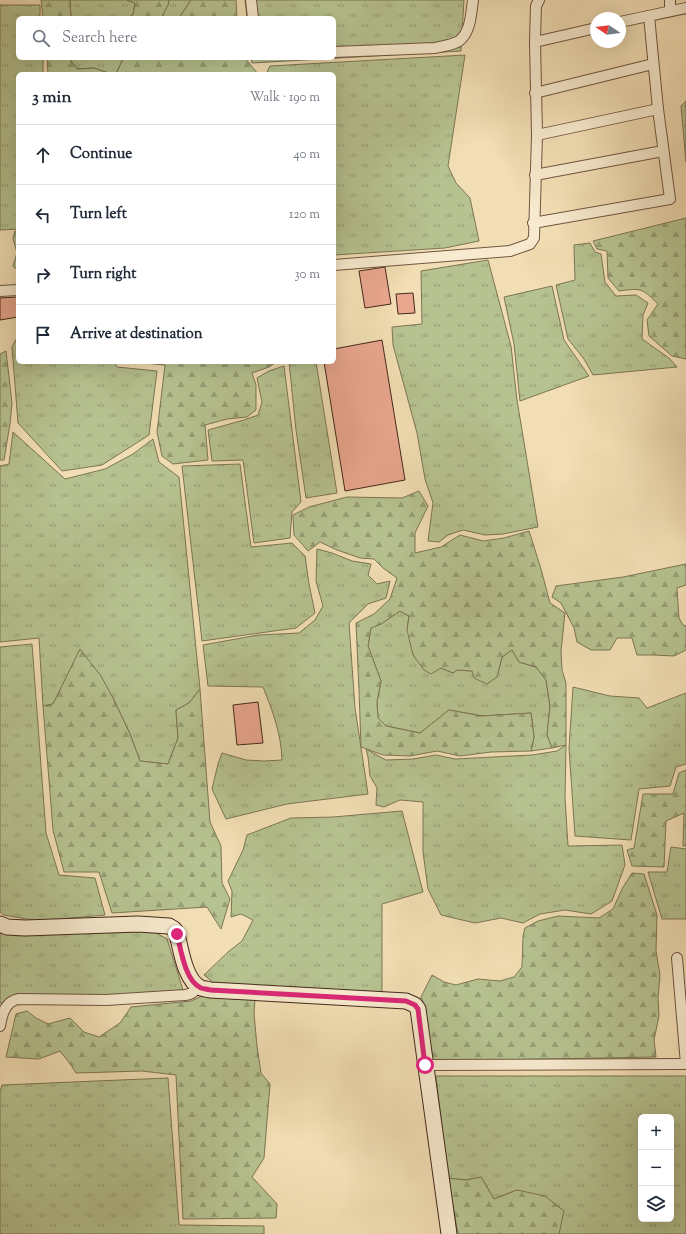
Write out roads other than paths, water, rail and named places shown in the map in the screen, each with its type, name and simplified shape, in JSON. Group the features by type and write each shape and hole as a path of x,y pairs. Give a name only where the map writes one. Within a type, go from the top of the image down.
{"street":[{"path":"251,0 253,16"},
{"path":"336,52 435,48 449,45 459,41 466,32 470,20 473,0"},
{"path":"336,265 510,251 530,244 534,238 533,223 537,135 535,42 536,6 539,0"},
{"path":"670,0 670,12"},
{"path":"626,21 686,8"},
{"path":"533,223 670,199 658,109 649,16"},
{"path":"535,42 590,29"},
{"path":"535,93 653,64"},
{"path":"537,135 658,109"},
{"path":"535,175 663,151"},
{"path":"0,292 16,290"},
{"path":"0,924 7,927 25,928 131,924 169,926 174,929 177,934 188,974 193,982 200,988 210,990 406,1001 411,1003 418,1009 449,1234"},
{"path":"425,1065 686,1064 677,958"},
{"path":"0,1026 6,1007 13,1000 106,1000 185,995 192,993 197,985"}]}
